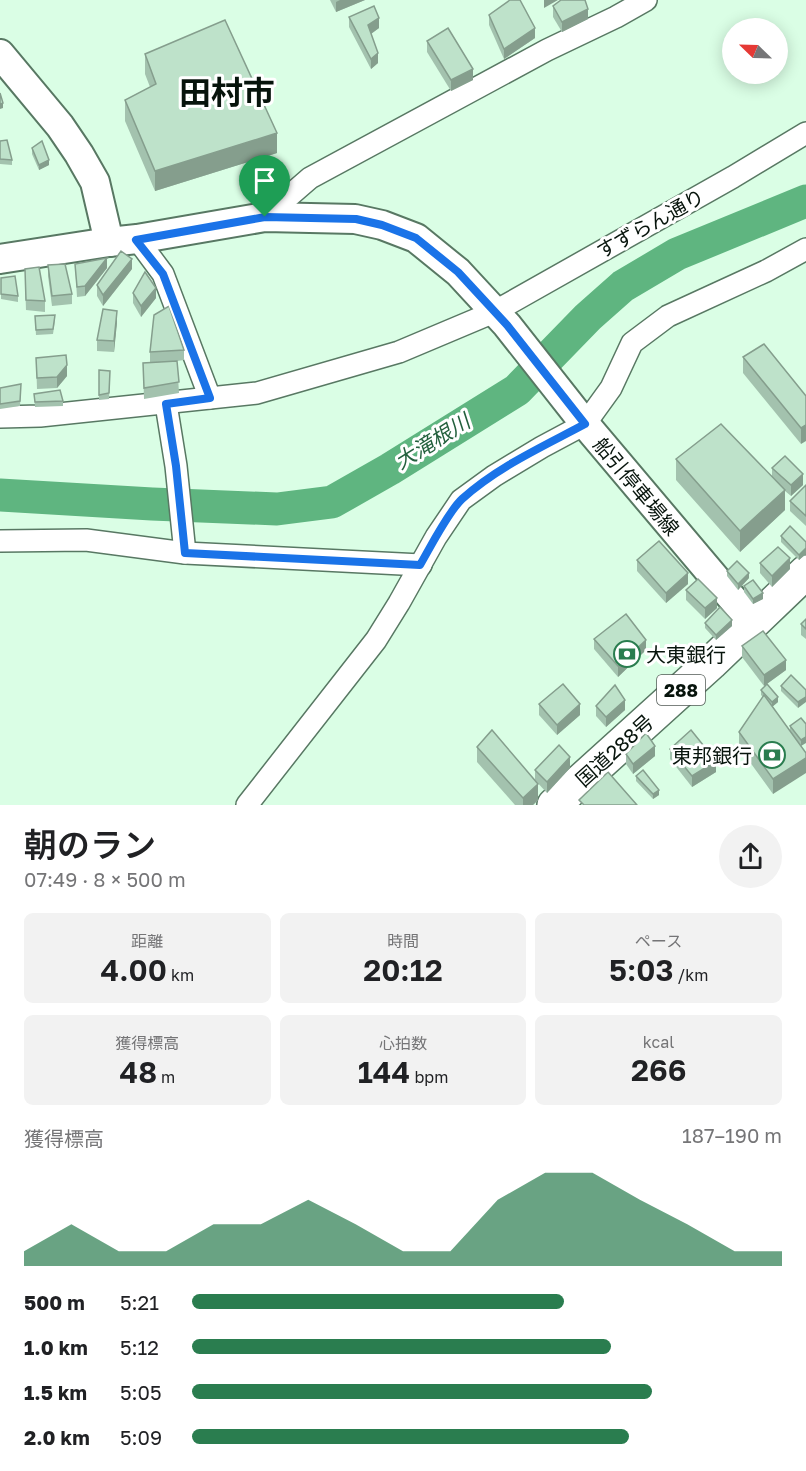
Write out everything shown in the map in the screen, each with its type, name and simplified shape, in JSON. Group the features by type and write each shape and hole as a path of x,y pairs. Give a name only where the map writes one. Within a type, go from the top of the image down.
{"highway":[{"name":"国道288号","path":"554,805 806,572"}],"main road":[{"path":"0,54 60,126 79,154 123,241"},
{"name":"船引停車場線","path":"0,259 265,217 356,219 382,225 416,238 458,272 500,319 578,416 753,623"}],"street":[{"path":"265,217 310,178 547,50 611,9 646,0"},
{"name":"すずらん通り","path":"0,417 40,416 257,393 344,369 500,319 806,133"},
{"path":"123,241 163,274 210,398"},
{"path":"247,805 376,640 436,537 461,500 494,476 542,447 611,388 632,343 668,316 766,271 806,249"},
{"path":"166,404 176,466 185,553"},
{"path":"0,541 86,540 185,553 420,565"}],"building":[{"path":"510,0 520,0 535,28 504,49 489,15"},
{"path":"561,0 585,0 588,9 562,22 553,6"},
{"path":"374,6 379,18 368,25 378,53 371,59 349,17"},
{"path":"225,20 277,133 155,171 125,100 156,84 145,54"},
{"path":"448,28 473,69 451,80 427,41"},
{"path":"7,140 12,160 0,159 0,141"},
{"path":"42,141 49,160 39,165 32,148"},
{"path":"121,251 132,259 103,295 97,285"},
{"path":"107,258 85,286 77,287 75,264"},
{"path":"65,264 72,294 52,296 48,265"},
{"path":"39,267 45,301 26,300 25,269"},
{"path":"145,272 156,288 141,306 133,293"},
{"path":"15,276 18,296 1,294 1,278"},
{"path":"169,306 184,350 150,352 154,315"},
{"path":"103,309 117,311 114,341 97,340"},
{"path":"55,315 53,329 36,330 35,316"},
{"path":"764,344 806,396 806,425 801,428 743,357"},
{"path":"66,355 67,365 57,377 37,378 36,358"},
{"path":"177,361 179,382 144,388 143,363"},
{"path":"99,370 110,371 109,393 99,395"},
{"path":"21,384 20,401 0,404 0,388"},
{"path":"60,390 63,401 35,402 34,394"},
{"path":"721,424 785,490 740,531 676,459"},
{"path":"785,456 803,474 791,485 772,468"},
{"path":"806,485 806,516 790,501"},
{"path":"790,526 806,542 806,548 799,555 781,536"},
{"path":"659,541 688,573 666,593 637,560"},
{"path":"778,547 790,558 772,576 760,563"},
{"path":"737,561 749,573 738,584 727,571"},
{"path":"698,579 717,598 705,608 686,590"},
{"path":"753,580 763,593 753,599 744,586"},
{"path":"720,607 732,620 716,635 705,623"},
{"path":"626,614 646,640 618,666 594,639"},
{"path":"806,619 806,629 801,624"},
{"path":"763,631 786,660 764,675 742,646"},
{"path":"791,675 806,690 806,697 798,702 781,686"},
{"path":"563,684 580,704 557,725 539,704"},
{"path":"767,684 778,697 772,702 761,690"},
{"path":"615,685 625,700 606,717 596,706"},
{"path":"764,695 806,753 806,758 773,779 739,732"},
{"path":"801,718 806,724 806,737 801,740 790,726"},
{"path":"492,730 538,784 523,798 477,747"},
{"path":"691,730 716,761 692,776 670,749"},
{"path":"646,733 655,746 633,764 626,754"},
{"path":"559,745 570,757 547,782 535,770"},
{"path":"643,770 659,790 653,794 636,776"},
{"path":"608,772 637,805 584,805 579,800"}],"waterway":[{"name":"大滝根川","path":"0,495 277,509 332,502 390,469 517,390 588,317 623,286 677,254 806,201"}],"place":[{"name":"大東銀行","path":"627,654"},
{"name":"東邦銀行","path":"772,755"}],"district":[{"name":"田村市","path":"227,92"}],"route":[{"path":"265,217 356,219 382,225 416,238 458,272 507,325 585,424 494,476 461,500 420,565 185,553 176,466 166,404 210,398 163,274 136,240 265,217"}]}
